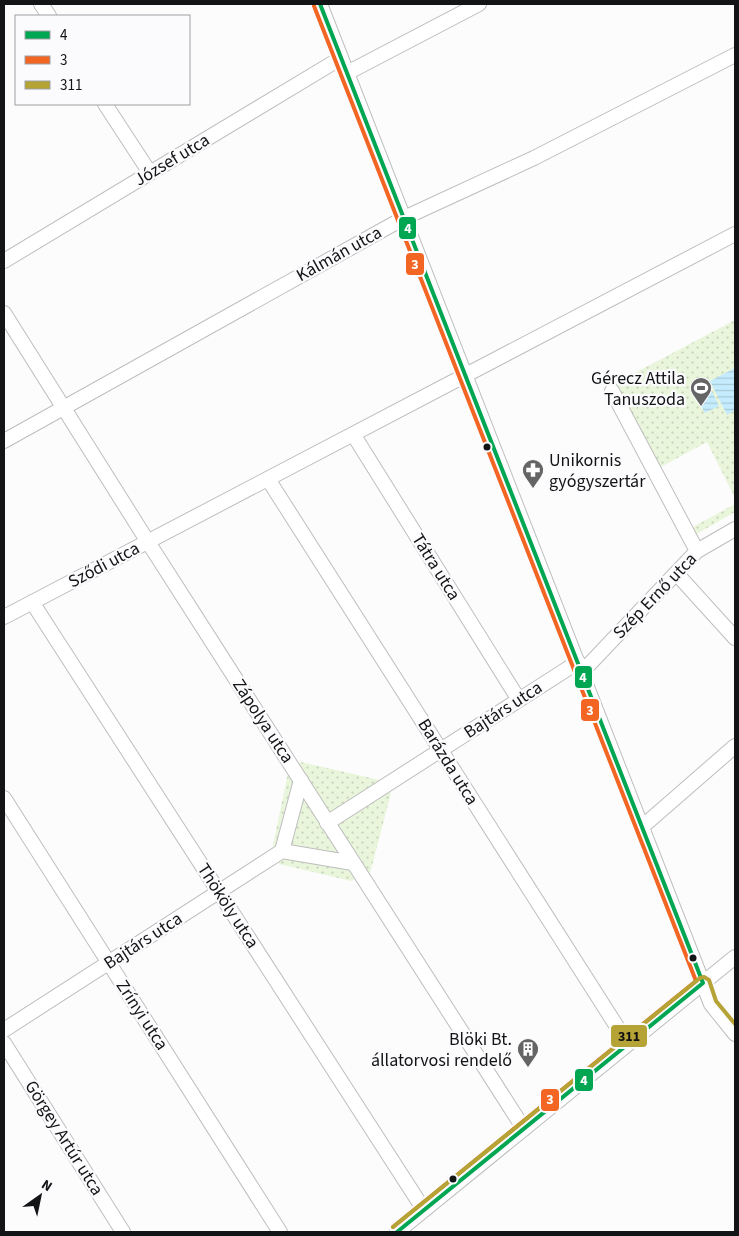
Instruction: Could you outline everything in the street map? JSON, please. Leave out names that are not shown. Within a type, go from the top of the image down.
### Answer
[{"type":"street","points":[[41,4],[48,15]]},
{"type":"street","points":[[320,4],[711,1004],[735,1034]]},
{"type":"street","points":[[347,73],[479,4]]},
{"type":"street","name":"Kálmán utca","points":[[4,441],[404,218],[534,158],[735,56]]},
{"type":"street","name":"József utca","points":[[4,261],[341,58]]},
{"type":"street","points":[[106,105],[150,173]]},
{"type":"street","name":"Sződi utca","points":[[4,617],[735,234]]},
{"type":"street","name":"Zápolya utca","points":[[4,312],[148,542],[524,1129]]},
{"type":"street","points":[[612,391],[697,551]]},
{"type":"street","name":"Tátra utca","points":[[353,434],[519,700]]},
{"type":"street","name":"Barázda utca","points":[[268,479],[628,1044]]},
{"type":"street","name":"Szép Ernő utca","points":[[580,667],[697,551],[734,530]]},
{"type":"street","points":[[676,572],[735,638]]},
{"type":"street","name":"Thököly utca","points":[[32,602],[424,1210]]},
{"type":"street","name":"Bajtárs utca","points":[[327,823],[519,700],[580,667]]},
{"type":"street","points":[[642,826],[735,746]]},
{"type":"street","points":[[301,780],[282,851],[353,864]]},
{"type":"street","name":"Zrínyi utca","points":[[4,798],[280,1232]]},
{"type":"street","name":"Bajtárs utca","points":[[4,1030],[282,851]]},
{"type":"street","points":[[397,1232],[735,957]]},
{"type":"street","name":"Görgey Artúr utca","points":[[4,1043],[123,1232]]},
{"type":"green space","points":[[735,320],[735,498],[707,442],[659,468],[614,384]]},
{"type":"green space","points":[[735,504],[735,512],[695,535],[691,528]]},
{"type":"green space","points":[[301,762],[380,780],[391,793],[369,874],[351,881],[279,864],[273,845],[288,773],[293,766]]},
{"type":"water","points":[[735,368],[735,410],[727,415],[710,381]]},
{"type":"water","points":[[708,383],[719,406],[705,413],[693,391]]},
{"type":"transit line","name":"4","points":[[320,4],[703,983],[397,1232]]},
{"type":"transit line","name":"3","points":[[314,6],[696,981],[393,1227]]},
{"type":"transit line","name":"311","points":[[393,1227],[700,978],[704,977],[709,980],[716,1001],[735,1024]]},
{"type":"place","name":"Gérecz Attila Tanuszoda","points":[[701,407]]},
{"type":"place","name":"Unikornis gyógyszertár","points":[[533,489]]},
{"type":"place","name":"Blöki Bt. állatorvosi rendelő","points":[[528,1068]]}]
